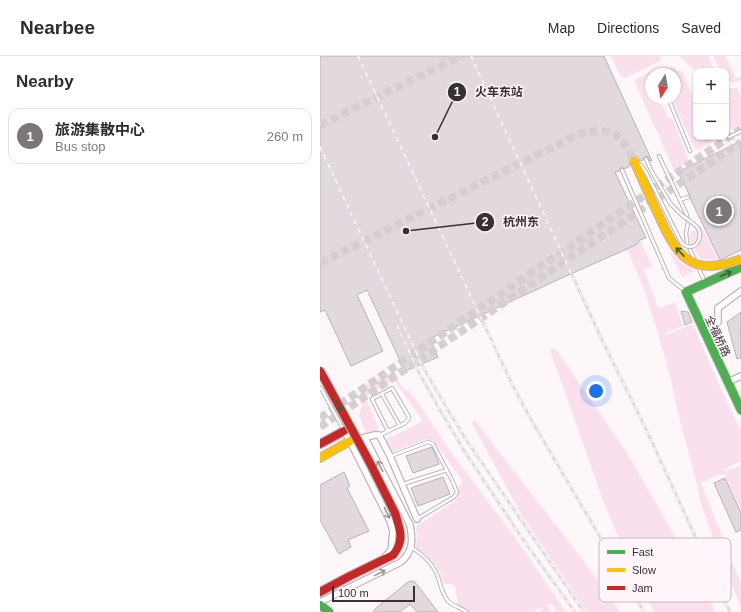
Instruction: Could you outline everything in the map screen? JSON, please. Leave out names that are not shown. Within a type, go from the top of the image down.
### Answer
[{"type":"main road","points":[[634,161],[667,236],[677,251],[685,258],[696,264],[710,266],[719,266],[741,259]]},
{"type":"main road","points":[[686,292],[741,267]]},
{"type":"main road","name":"全福桥路","points":[[686,292],[741,410]]},
{"type":"main road","points":[[320,371],[369,461],[395,513],[401,540],[398,549],[393,555],[320,592]]},
{"type":"main road","points":[[320,444],[344,431]]},
{"type":"main road","points":[[320,458],[350,441]]},
{"type":"main road","points":[[320,604],[329,612]]},
{"type":"street","points":[[705,333],[718,322],[718,308],[741,290]]},
{"type":"street","points":[[728,382],[741,376]]},
{"type":"street","points":[[344,431],[390,521],[393,532],[391,550],[382,561]]},
{"type":"street","points":[[350,441],[380,435],[417,519]]},
{"type":"street","points":[[320,604],[401,562],[408,556],[411,547],[412,536],[410,525],[365,438]]},
{"type":"lane","points":[[671,104],[690,151]]},
{"type":"lane","points":[[729,137],[741,131]]},
{"type":"lane","points":[[659,156],[687,215],[687,243],[705,283]]},
{"type":"lane","points":[[634,161],[642,166],[647,174],[681,242],[686,246],[694,246],[700,238],[700,231],[697,226],[684,217],[670,203],[646,159]]},
{"type":"lane","points":[[622,170],[669,278],[686,292]]},
{"type":"lane","points":[[680,200],[688,197]]},
{"type":"lane","points":[[320,388],[344,431]]},
{"type":"lane","points":[[380,435],[400,426],[408,420],[409,417],[392,388],[372,400],[388,431]]},
{"type":"lane","points":[[382,394],[400,426]]},
{"type":"lane","points":[[390,456],[428,442],[433,444],[452,480],[456,492],[454,497],[417,519]]},
{"type":"lane","points":[[402,484],[447,470]]},
{"type":"lane","points":[[411,547],[423,555],[431,563],[436,571],[444,595],[449,602],[467,612]]},
{"type":"shaded area","points":[[611,56],[660,56],[660,61],[625,78],[621,77]]},
{"type":"shaded area","points":[[679,56],[708,56],[714,68],[693,68]]},
{"type":"shaded area","points":[[713,56],[725,56],[736,78],[741,76],[741,80],[729,81],[729,68],[719,68]]},
{"type":"shaded area","points":[[681,72],[693,96],[693,140],[713,140],[713,142],[698,149],[693,145],[674,104],[681,104]]},
{"type":"shaded area","points":[[645,74],[645,104],[661,104],[668,117],[672,118],[689,161],[674,170],[634,80]]},
{"type":"shaded area","points":[[729,88],[737,88],[741,97],[741,125],[729,131]]},
{"type":"shaded area","points":[[701,226],[718,260],[700,259],[690,241],[690,233]]},
{"type":"shaded area","points":[[640,240],[652,266],[644,270],[658,308],[675,303],[683,326],[666,333],[666,335],[693,324],[741,431],[741,461],[725,469],[724,472],[741,465],[741,510],[724,473],[701,483],[723,538],[713,538],[700,501],[670,376],[659,337],[644,289],[627,249],[637,244]]},
{"type":"shaded area","points":[[668,249],[680,262],[696,270],[682,277]]},
{"type":"shaded area","points":[[555,348],[625,450],[676,538],[619,538],[604,503],[550,350]]},
{"type":"shaded area","points":[[392,372],[405,391],[408,390],[417,401],[450,451],[516,539],[566,612],[557,612],[552,604],[547,606],[551,612],[539,612],[544,608],[537,609],[534,612],[471,612],[456,603],[458,601],[456,588],[452,584],[442,582],[440,572],[434,562],[416,548],[417,533],[415,527],[455,501],[459,494],[459,486],[463,482],[434,441],[427,439],[392,452],[385,440],[421,422],[422,420],[394,380],[365,397],[379,430],[367,435],[359,416],[363,400],[358,389]]},
{"type":"shaded area","points":[[475,420],[599,582],[599,602],[613,602],[620,612],[587,612],[522,516],[472,423]]},
{"type":"shaded area","points":[[731,559],[741,584],[741,607],[731,583]]},
{"type":"shaded area","points":[[649,602],[710,602],[715,612],[654,612]]},
{"type":"building","points":[[320,56],[604,56],[652,161],[646,156],[640,161],[637,156],[632,156],[629,160],[630,166],[624,169],[621,167],[619,171],[615,172],[646,238],[640,240],[637,244],[627,249],[429,339],[438,357],[405,371],[367,290],[357,295],[383,351],[351,366],[325,310],[320,312]]},
{"type":"building","points":[[741,141],[741,250],[720,260],[678,172]]},
{"type":"building","points":[[681,311],[688,312],[692,322],[685,325]]},
{"type":"building","points":[[741,312],[741,358],[737,359],[727,322]]},
{"type":"building","points":[[432,447],[439,464],[413,473],[406,456]]},
{"type":"building","points":[[344,472],[350,486],[347,488],[369,531],[348,540],[351,547],[339,554],[320,520],[320,485]]},
{"type":"building","points":[[443,477],[450,494],[418,506],[411,488]]},
{"type":"building","points":[[725,478],[741,513],[741,530],[736,532],[714,483]]},
{"type":"building","points":[[408,582],[415,582],[438,612],[417,612],[410,604],[400,612],[373,612]]},
{"type":"tunnel","points":[[320,125],[461,56]]},
{"type":"tunnel","points":[[320,418],[741,129]]},
{"type":"tunnel","points":[[320,263],[579,134],[600,131],[614,134],[624,143],[634,161]]},
{"type":"tunnel","points":[[320,427],[741,142]]},
{"type":"railway","points":[[358,56],[512,384],[529,416],[601,538]]},
{"type":"railway","points":[[471,56],[602,340],[645,427],[696,538]]},
{"type":"railway","points":[[320,147],[423,367],[465,438],[584,612]]},
{"type":"railway","points":[[397,325],[417,369],[463,449],[522,538],[575,612]]},
{"type":"railway","points":[[638,602],[644,612]]},
{"type":"railway","points":[[725,602],[730,612]]},
{"type":"traffic: fast","points":[[741,267],[686,292],[741,410]]},
{"type":"traffic: fast","points":[[320,605],[329,612]]},
{"type":"traffic: slow","points":[[634,161],[665,229],[679,252],[688,260],[698,265],[724,265],[741,259]]},
{"type":"traffic: slow","points":[[320,458],[350,441]]},
{"type":"traffic: jam","points":[[320,371],[369,461],[395,513]]},
{"type":"traffic: jam","points":[[320,444],[344,431]]},
{"type":"traffic: jam","points":[[320,592],[393,555],[397,550],[400,540],[400,530],[395,513]]},
{"type":"place","name":"火车东站","points":[[435,137]]},
{"type":"place","name":"旅游集散中心","points":[[719,211]]},
{"type":"place","name":"杭州东","points":[[406,231]]}]
